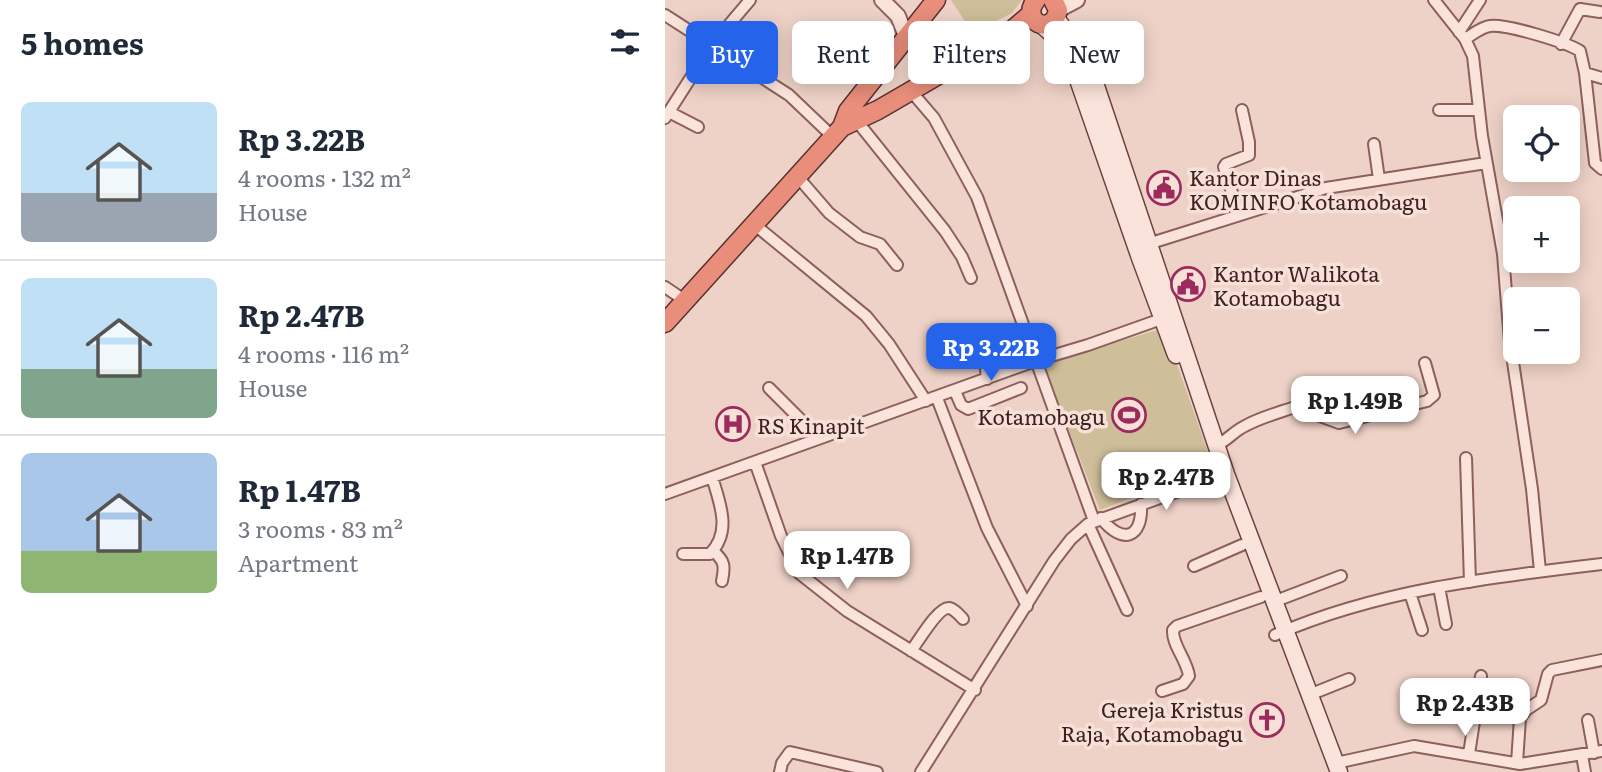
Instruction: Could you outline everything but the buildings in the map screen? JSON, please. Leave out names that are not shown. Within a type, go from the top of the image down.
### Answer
[{"type":"highway","points":[[843,128],[848,111],[936,0]]},
{"type":"highway","points":[[665,323],[843,128],[1004,37],[1043,9]]},
{"type":"highway","points":[[865,90],[878,110]]},
{"type":"main road","points":[[1043,9],[1087,62],[1148,244],[1168,316],[1242,545],[1267,599]]},
{"type":"main road","points":[[1043,9],[1067,48],[1217,445],[1221,475],[1279,633],[1334,769]]},
{"type":"main road","points":[[1279,633],[1309,695],[1334,769]]},
{"type":"street","points":[[732,21],[750,0]]},
{"type":"street","points":[[882,0],[898,16],[906,37]]},
{"type":"street","points":[[1043,9],[1077,0]]},
{"type":"street","points":[[1434,0],[1462,36],[1472,56],[1486,163],[1502,243],[1510,342],[1532,489],[1540,571]]},
{"type":"street","points":[[1462,36],[1480,0]]},
{"type":"street","points":[[1561,44],[1580,9],[1600,12]]},
{"type":"street","points":[[665,15],[686,29]]},
{"type":"street","points":[[898,16],[920,20]]},
{"type":"street","points":[[1462,36],[1490,26],[1520,30],[1580,51],[1595,163],[1602,169]]},
{"type":"street","points":[[1585,73],[1602,78]]},
{"type":"street","points":[[687,84],[667,115],[698,127]]},
{"type":"street","points":[[771,84],[843,128],[945,231],[962,257],[971,278]]},
{"type":"street","points":[[910,90],[934,118],[977,197],[1127,610]]},
{"type":"street","points":[[1239,215],[1224,167],[1248,155],[1249,142],[1242,110]]},
{"type":"street","points":[[1439,110],[1479,110]]},
{"type":"street","points":[[1590,117],[1602,121]]},
{"type":"street","points":[[1374,144],[1379,179]]},
{"type":"street","points":[[1148,244],[1313,191],[1486,163]]},
{"type":"street","points":[[797,176],[829,213],[860,237],[880,244],[897,265]]},
{"type":"street","points":[[755,225],[866,316],[931,400],[987,528],[1027,606]]},
{"type":"street","points":[[665,287],[684,300]]},
{"type":"street","points":[[665,494],[1168,316]]},
{"type":"street","points":[[987,379],[985,359],[989,354],[1001,349],[1014,349],[1024,365]]},
{"type":"street","points":[[1217,445],[1250,423],[1307,404],[1317,415],[1339,423],[1427,401],[1434,395],[1425,363]]},
{"type":"street","points":[[769,388],[819,438]]},
{"type":"street","points":[[955,391],[961,405],[968,409],[1021,388]]},
{"type":"street","points":[[1466,458],[1470,582]]},
{"type":"street","points":[[755,461],[781,536],[799,573],[847,611],[975,690]]},
{"type":"street","points":[[921,772],[1054,561],[1071,539],[1095,521],[1221,475]]},
{"type":"street","points":[[683,554],[710,554],[724,526],[712,477]]},
{"type":"street","points":[[1095,521],[1116,534],[1127,535],[1136,530],[1139,524],[1142,517],[1141,504]]},
{"type":"street","points":[[1194,566],[1242,545]]},
{"type":"street","points":[[713,551],[725,567],[722,581]]},
{"type":"street","points":[[1279,633],[1335,611],[1410,593],[1540,571],[1602,564]]},
{"type":"street","points":[[1162,691],[1184,684],[1189,676],[1188,667],[1173,636],[1173,630],[1177,626],[1341,576]]},
{"type":"street","points":[[1439,587],[1447,624]]},
{"type":"street","points":[[1410,593],[1422,630]]},
{"type":"street","points":[[911,651],[935,617],[944,609],[955,611],[963,619]]},
{"type":"street","points":[[1517,763],[1520,718],[1526,710],[1541,700],[1548,674],[1552,670],[1602,660]]},
{"type":"street","points":[[1469,754],[1481,676]]},
{"type":"street","points":[[1309,695],[1349,679]]},
{"type":"street","points":[[1334,769],[1414,746],[1517,763],[1598,752],[1588,720]]},
{"type":"street","points":[[780,772],[782,763],[790,752],[877,772]]},
{"type":"street","points":[[1582,755],[1585,772]]},
{"type":"shaded area","points":[[951,0],[1022,0],[1012,13],[996,21],[965,21]]},
{"type":"shaded area","name":"Kotamobagu","points":[[1164,328],[1213,466],[1100,510],[1043,364]]},
{"type":"place","name":"Kantor Dinas KOMINFO Kotamobagu","points":[[1164,188]]},
{"type":"place","name":"Kantor Walikota Kotamobagu","points":[[1188,284]]},
{"type":"place","name":"Kotamobagu","points":[[1129,415]]},
{"type":"place","name":"RS Kinapit","points":[[733,424]]},
{"type":"place","name":"Gereja Kristus Raja, Kotamobagu","points":[[1267,720]]}]
